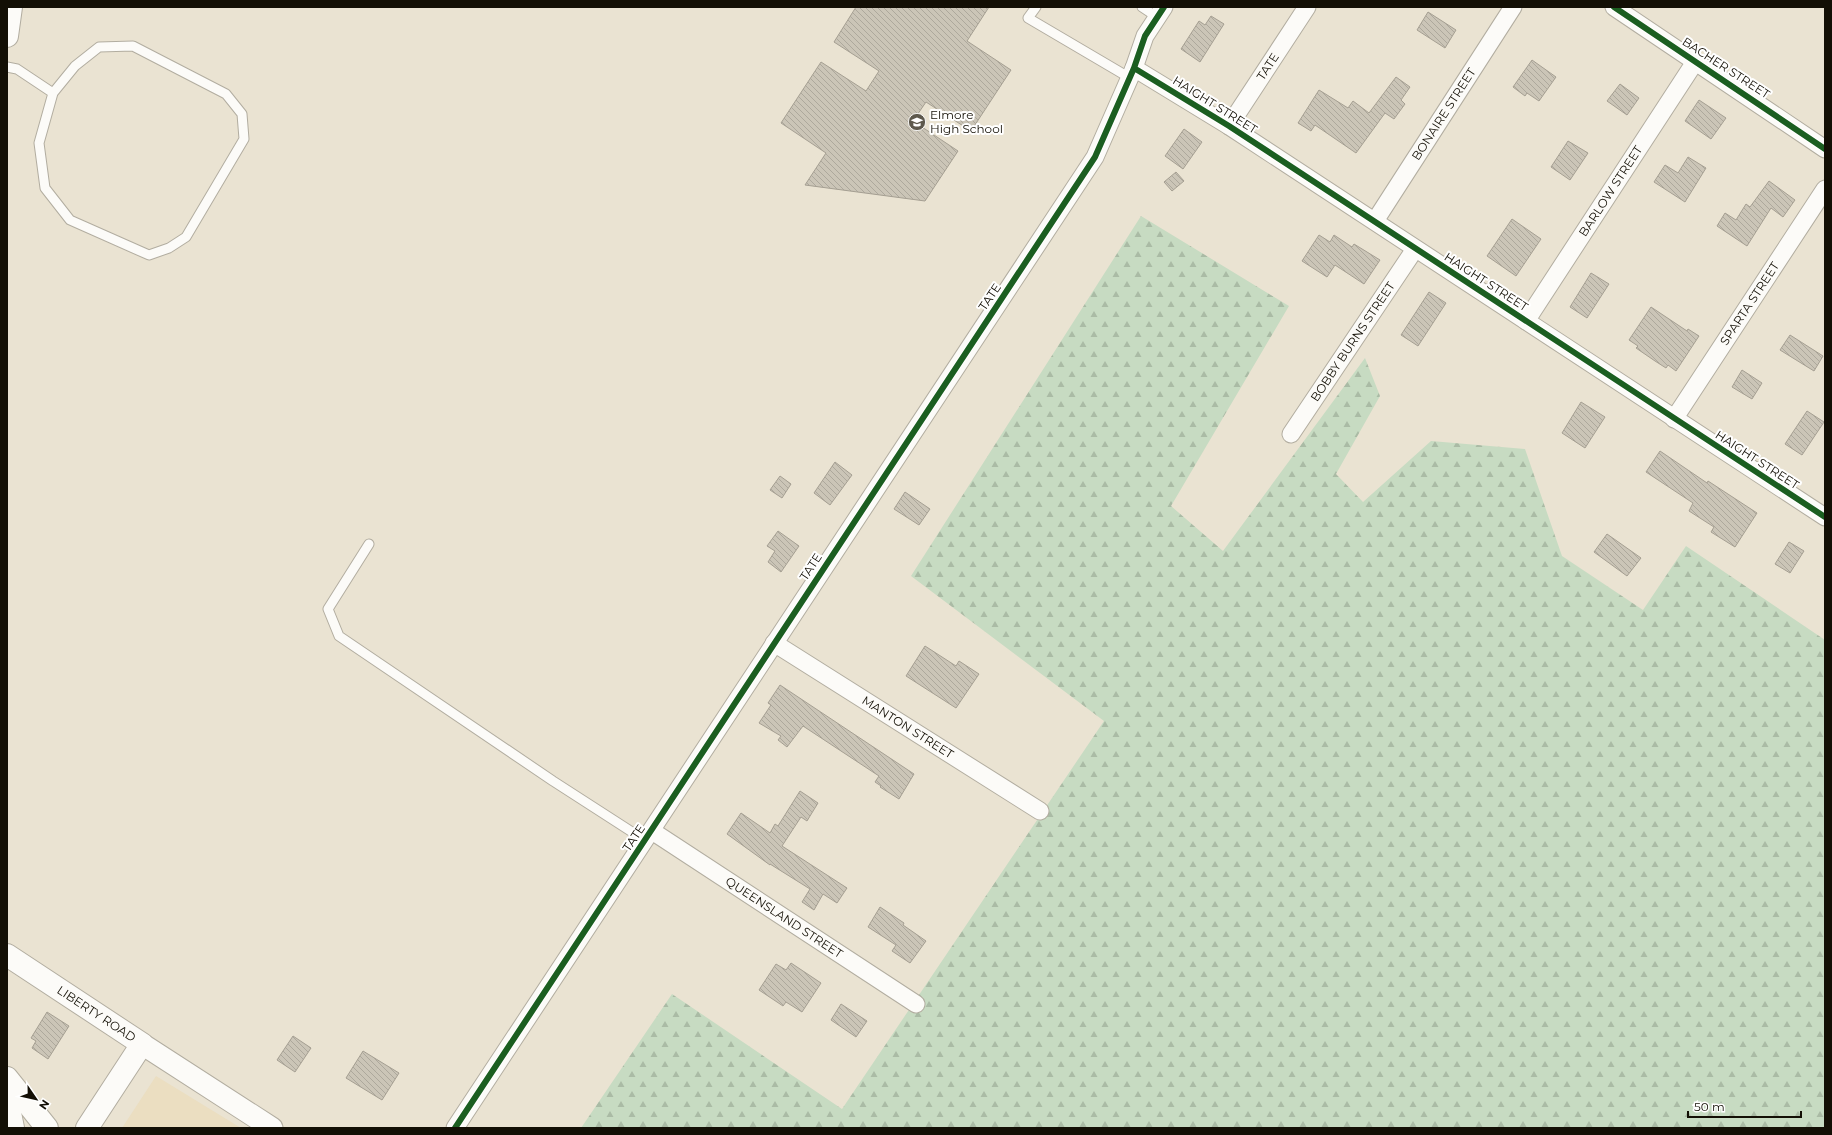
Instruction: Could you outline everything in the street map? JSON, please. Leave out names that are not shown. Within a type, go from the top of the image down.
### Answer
[{"type":"main road","points":[[7,36],[11,7]]},
{"type":"main road","name":"LIBERTY ROAD","points":[[13,964],[142,1044],[87,1128]]},
{"type":"main road","points":[[7,1078],[47,1128]]},
{"type":"main road","points":[[7,1098],[14,1128]]},
{"type":"street","name":"TATE","points":[[1229,126],[1307,7]]},
{"type":"street","name":"BONAIRE STREET","points":[[1375,221],[1513,7]]},
{"type":"street","name":"BACHER STREET","points":[[1614,7],[1825,149]]},
{"type":"street","name":"TATE","points":[[455,1128],[649,836],[1095,157],[1132,73],[1145,36],[1160,12]]},
{"type":"street","name":"BARLOW STREET","points":[[1526,322],[1695,62]]},
{"type":"street","name":"HAIGHT STREET","points":[[1132,73],[1229,126],[1674,419],[1823,512]]},
{"type":"street","name":"SPARTA STREET","points":[[1674,419],[1825,189]]},
{"type":"street","name":"BOBBY BURNS STREET","points":[[1291,434],[1415,249]]},
{"type":"street","name":"MANTON STREET","points":[[774,644],[1040,812]]},
{"type":"street","name":"QUEENSLAND STREET","points":[[649,836],[916,1004]]},
{"type":"street","points":[[142,1044],[272,1128]]},
{"type":"lane","points":[[1036,7],[1028,18],[1132,73]]},
{"type":"lane","points":[[1142,7],[1160,12]]},
{"type":"lane","points":[[133,46],[226,94],[242,114],[244,139],[186,237],[169,248],[150,255],[70,220],[45,188],[39,143],[53,93],[75,66],[99,47],[133,46]]},
{"type":"lane","points":[[7,67],[17,69],[53,93]]},
{"type":"lane","points":[[369,544],[328,609],[339,636],[553,781],[649,836]]},
{"type":"shaded area","points":[[156,1076],[241,1128],[122,1128]]},
{"type":"green space","points":[[1141,216],[1289,306],[1171,506],[1223,551],[1365,358],[1380,396],[1336,474],[1363,502],[1431,441],[1525,449],[1562,556],[1643,610],[1686,546],[1825,640],[1825,1128],[581,1128],[672,994],[842,1109],[1104,721],[911,576]]},
{"type":"building","points":[[856,7],[989,7],[967,41],[1011,70],[971,131],[926,102],[913,121],[958,151],[925,201],[805,185],[826,153],[781,123],[821,62],[866,91],[879,71],[834,42]]},
{"type":"building","points":[[1428,12],[1456,30],[1445,48],[1417,30]]},
{"type":"building","points":[[1211,16],[1224,24],[1200,62],[1181,49],[1199,21],[1205,25]]},
{"type":"building","points":[[1532,60],[1556,77],[1539,101],[1527,93],[1525,96],[1513,87]]},
{"type":"building","points":[[1396,77],[1410,87],[1401,100],[1405,104],[1394,119],[1385,113],[1356,153],[1315,125],[1311,131],[1298,123],[1319,90],[1348,108],[1353,101],[1369,113]]},
{"type":"building","points":[[1620,84],[1639,98],[1627,115],[1607,101]]},
{"type":"building","points":[[1699,100],[1726,118],[1711,139],[1685,121]]},
{"type":"building","points":[[1184,129],[1202,142],[1183,169],[1165,156]]},
{"type":"building","points":[[1568,141],[1588,153],[1570,180],[1551,167]]},
{"type":"building","points":[[1688,157],[1706,168],[1685,202],[1654,182],[1665,165],[1678,173]]},
{"type":"building","points":[[1176,172],[1184,181],[1172,191],[1164,182]]},
{"type":"building","points":[[1769,181],[1795,200],[1783,217],[1771,208],[1747,246],[1717,226],[1725,213],[1736,220],[1746,204],[1750,207]]},
{"type":"building","points":[[1512,219],[1541,239],[1516,276],[1487,256]]},
{"type":"building","points":[[1319,235],[1330,242],[1334,235],[1352,247],[1354,244],[1380,260],[1364,284],[1335,265],[1327,277],[1302,261]]},
{"type":"building","points":[[1591,273],[1609,284],[1587,318],[1570,307]]},
{"type":"building","points":[[1429,292],[1446,303],[1418,346],[1401,335]]},
{"type":"building","points":[[1651,307],[1687,331],[1688,329],[1699,336],[1676,371],[1668,365],[1666,368],[1655,361],[1636,348],[1638,346],[1629,340]]},
{"type":"building","points":[[1790,335],[1823,356],[1814,371],[1780,350]]},
{"type":"building","points":[[1742,370],[1762,383],[1752,399],[1732,387]]},
{"type":"building","points":[[1581,402],[1605,417],[1585,448],[1562,433]]},
{"type":"building","points":[[1807,411],[1824,422],[1802,455],[1785,444]]},
{"type":"building","points":[[1660,451],[1707,483],[1708,481],[1757,513],[1735,547],[1711,532],[1714,527],[1689,511],[1693,503],[1646,472]]},
{"type":"building","points":[[835,462],[852,475],[830,505],[814,493]]},
{"type":"building","points":[[780,476],[791,484],[782,498],[770,490]]},
{"type":"building","points":[[905,492],[930,509],[919,525],[894,509]]},
{"type":"building","points":[[778,531],[799,546],[781,572],[768,562],[775,551],[767,546]]},
{"type":"building","points":[[1607,534],[1641,558],[1627,576],[1594,552]]},
{"type":"building","points":[[1789,542],[1804,551],[1790,573],[1775,564]]},
{"type":"building","points":[[925,646],[956,666],[959,661],[979,674],[956,708],[906,676]]},
{"type":"building","points":[[780,685],[914,774],[899,799],[875,782],[879,776],[803,726],[787,747],[778,740],[781,736],[759,723],[771,705],[768,703]]},
{"type":"building","points":[[800,791],[818,803],[807,821],[801,817],[782,846],[847,888],[837,903],[823,894],[814,910],[802,902],[810,889],[770,865],[727,834],[741,813],[770,833],[775,824],[778,826]]},
{"type":"building","points":[[880,907],[904,923],[903,925],[926,941],[910,963],[892,951],[896,945],[868,927]]},
{"type":"building","points":[[791,963],[821,983],[802,1012],[786,1002],[783,1006],[759,990],[776,964],[786,970]]},
{"type":"building","points":[[841,1004],[867,1021],[856,1037],[831,1020]]},
{"type":"building","points":[[47,1012],[69,1026],[48,1059],[32,1048],[36,1041],[31,1038]]},
{"type":"building","points":[[293,1036],[311,1048],[295,1072],[277,1060]]},
{"type":"building","points":[[363,1051],[399,1073],[382,1100],[346,1078]]},
{"type":"cycle path","points":[[455,1128],[1095,157],[1134,68],[1145,36],[1164,7]]},
{"type":"cycle path","points":[[1614,7],[1825,149]]},
{"type":"cycle path","points":[[1134,68],[1229,126],[1825,517]]},
{"type":"place","name":"Elmore High School","points":[[917,122]]}]
